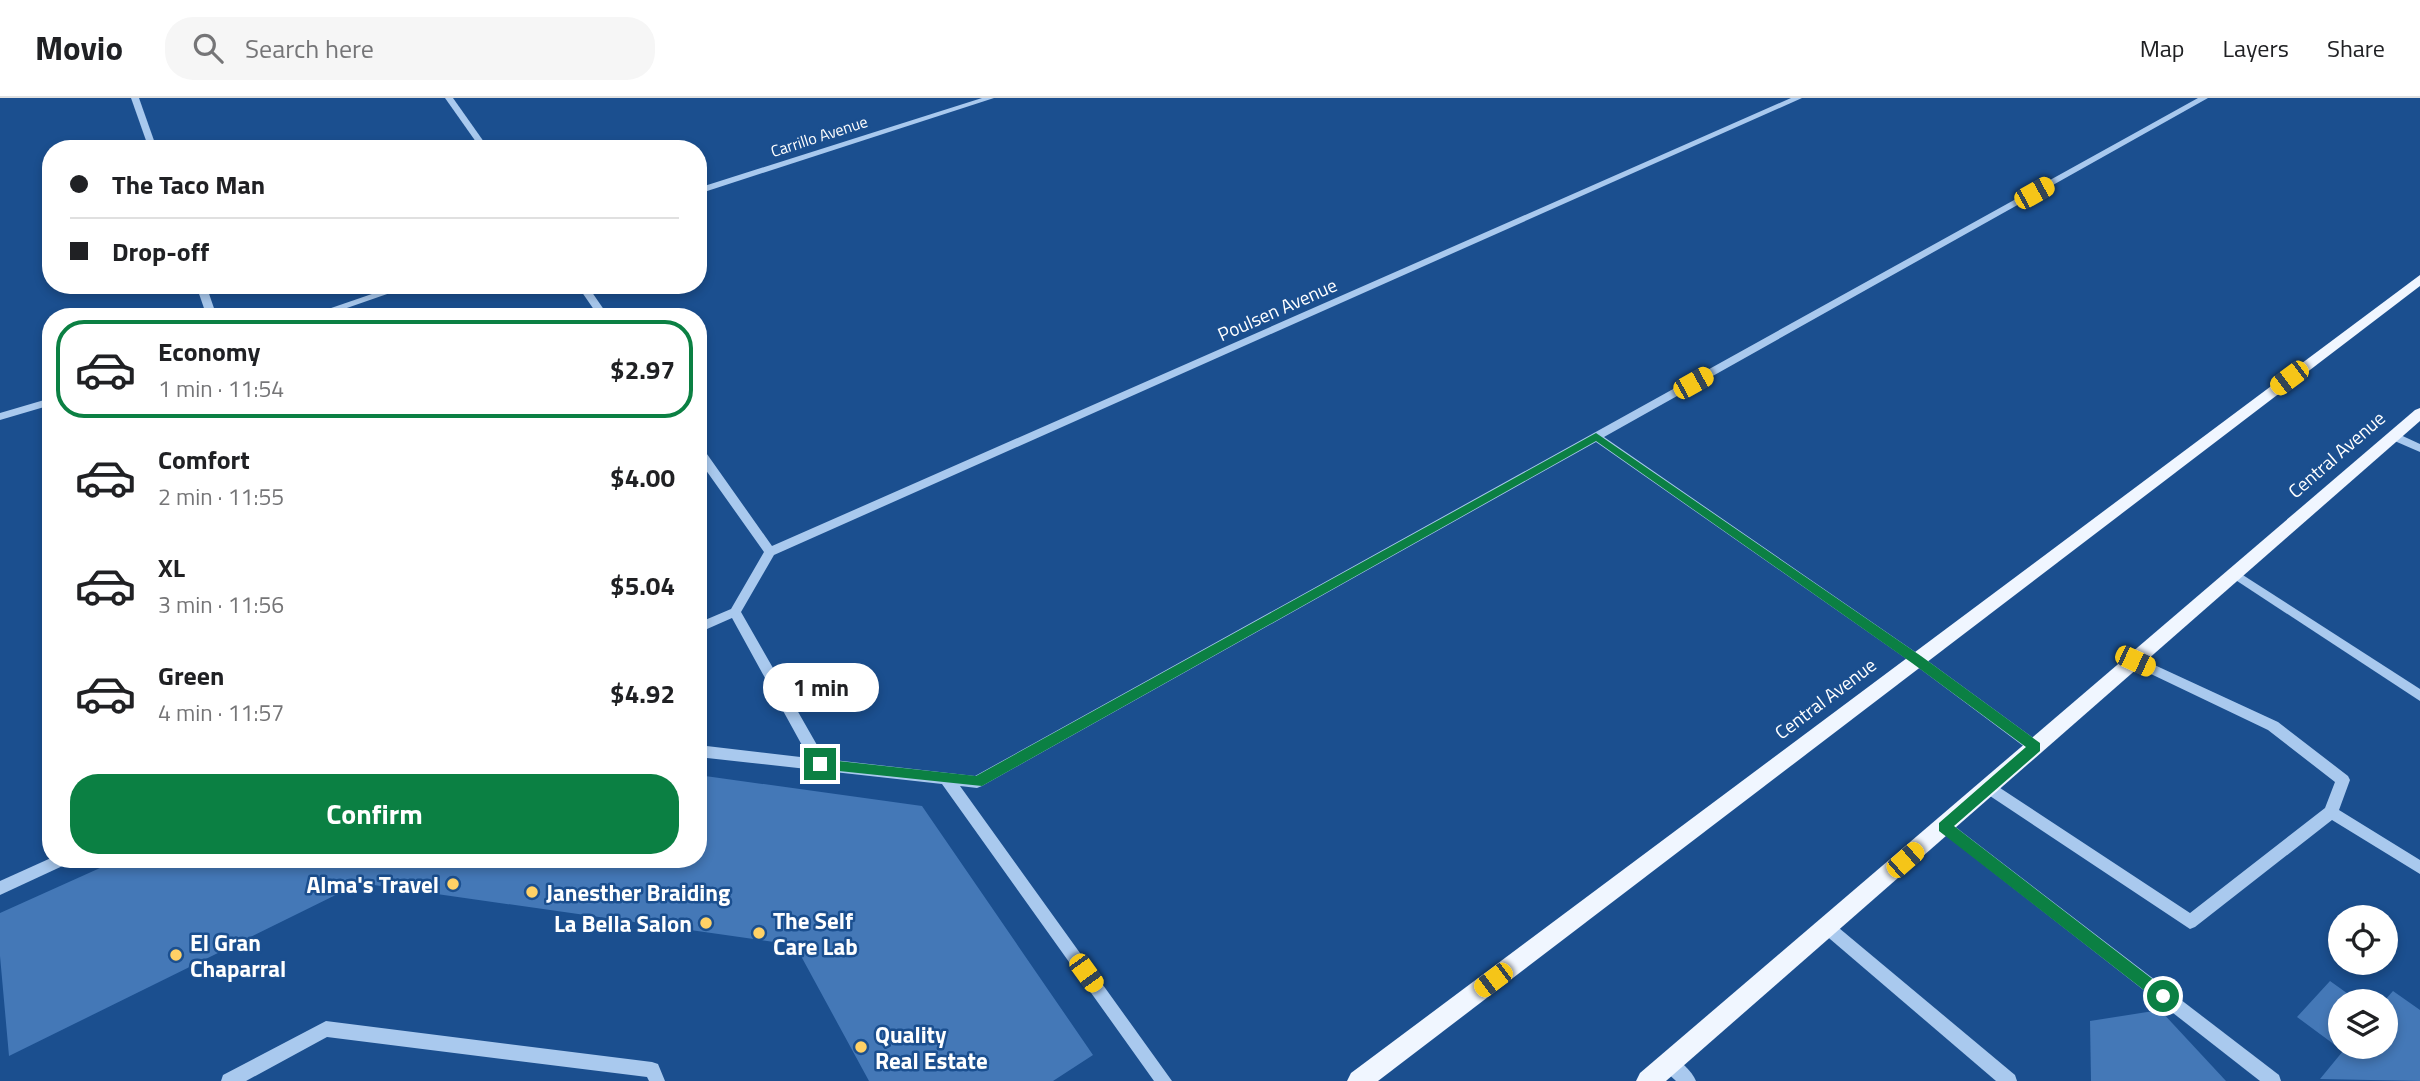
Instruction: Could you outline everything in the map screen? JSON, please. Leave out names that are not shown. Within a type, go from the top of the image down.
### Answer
[{"type":"main road","name":"Central Avenue","points":[[1359,1081],[2420,279]]},
{"type":"main road","name":"Central Avenue","points":[[1648,1081],[2420,413]]},
{"type":"street","points":[[135,98],[150,140]]},
{"type":"street","points":[[449,98],[479,140]]},
{"type":"street","name":"Carrillo Avenue","points":[[707,188],[990,98]]},
{"type":"street","name":"Poulsen Avenue","points":[[770,552],[1798,98]]},
{"type":"street","points":[[707,752],[977,782],[2204,98]]},
{"type":"street","points":[[338,308],[380,294]]},
{"type":"street","points":[[0,417],[42,404]]},
{"type":"street","points":[[1596,437],[1916,659],[2035,747]]},
{"type":"street","points":[[707,463],[770,552],[735,612],[707,624]]},
{"type":"street","points":[[2235,574],[2420,696]]},
{"type":"street","points":[[735,612],[820,764]]},
{"type":"street","points":[[1989,788],[2190,922],[2331,812],[2343,780],[2273,726],[2135,661]]},
{"type":"street","points":[[946,778],[1164,1081]]},
{"type":"street","points":[[2331,812],[2420,868]]},
{"type":"street","points":[[1944,827],[2273,1081]]},
{"type":"street","points":[[0,888],[44,868]]},
{"type":"street","points":[[1828,928],[2009,1081]]},
{"type":"street","points":[[229,1081],[326,1028],[652,1070],[657,1081]]},
{"type":"street","points":[[1669,1063],[1688,1081]]},
{"type":"lane","points":[[2394,436],[2420,448]]},
{"type":"building","points":[[707,776],[922,806],[1093,1055],[1053,1081],[869,1081],[795,945],[360,883],[9,1056],[0,956],[0,913],[100,868],[707,868]]},
{"type":"building","points":[[2330,981],[2341,989],[2328,989],[2328,1040],[2297,1017]]},
{"type":"building","points":[[2398,995],[2420,1010],[2420,1081],[2320,1079],[2336,1059],[2398,1059]]},
{"type":"building","points":[[2160,1010],[2226,1081],[2091,1081],[2090,1021]]},
{"type":"place","name":"Alma's Travel","points":[[453,884]]},
{"type":"place","name":"Janesther Braiding","points":[[532,892]]},
{"type":"place","name":"La Bella Salon","points":[[706,923]]},
{"type":"place","name":"The Self Care Lab","points":[[759,933]]},
{"type":"place","name":"El Gran Chaparral","points":[[176,955]]},
{"type":"place","name":"Quality Real Estate","points":[[861,1047]]},
{"type":"route","points":[[820,764],[977,782],[1596,437],[1916,659],[2035,747],[1944,827],[2163,996]]}]
